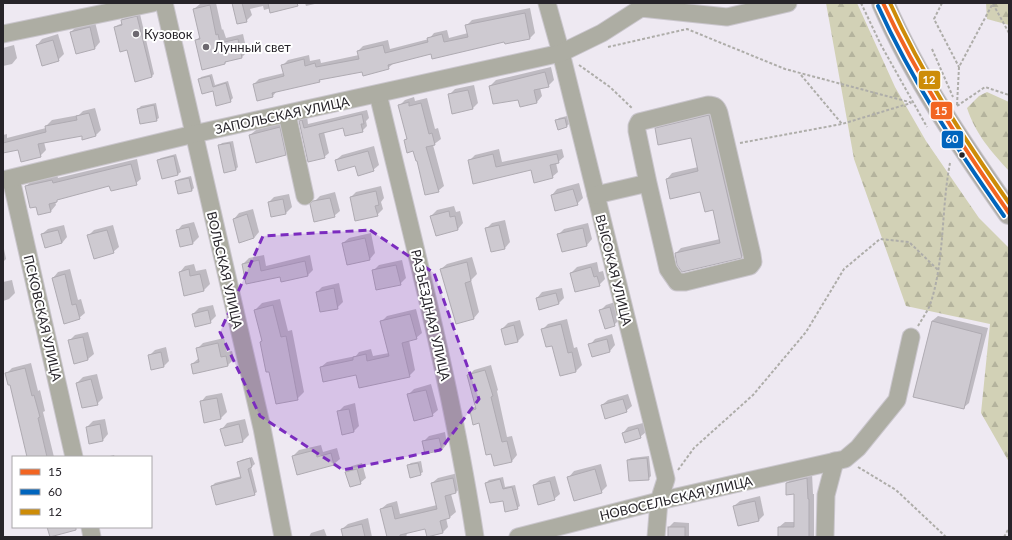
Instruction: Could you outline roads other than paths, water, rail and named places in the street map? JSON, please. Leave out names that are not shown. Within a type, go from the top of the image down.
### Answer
[{"type":"main road","points":[[883,3],[924,85],[943,116],[1009,213]]},
{"type":"main road","points":[[975,164],[1009,202]]},
{"type":"street","points":[[3,34],[154,3]]},
{"type":"street","name":"ВОЛЬСКАЯ УЛИЦА","points":[[164,3],[260,420],[283,537]]},
{"type":"street","name":"ВЫСОКАЯ УЛИЦА","points":[[547,3],[561,53],[666,480],[659,501]]},
{"type":"street","name":"ЗАПОЛЬСКАЯ УЛИЦА","points":[[7,179],[194,134],[561,53],[602,33],[641,8],[727,17],[788,3]]},
{"type":"street","name":"РАЗЪЕЗДНАЯ УЛИЦА","points":[[378,94],[445,371],[475,537]]},
{"type":"street","points":[[713,105],[716,107],[719,113],[727,145],[752,255],[753,262],[750,266],[685,282],[678,282],[668,269],[648,182],[636,126],[639,122],[713,105]]},
{"type":"street","points":[[286,114],[305,196]]},
{"type":"street","name":"ПСКОВСКАЯ УЛИЦА","points":[[7,179],[74,456]]},
{"type":"street","points":[[596,194],[648,182]]},
{"type":"street","points":[[825,537],[826,495],[840,460],[858,448],[897,400],[911,337]]},
{"type":"street","name":"НОВОСЕЛЬСКАЯ УЛИЦА","points":[[518,537],[659,501],[840,460]]},
{"type":"street","points":[[656,537],[659,501]]},
{"type":"place","name":"Кузовок","points":[[136,34]]},
{"type":"place","name":"Лунный свет","points":[[206,47]]}]
